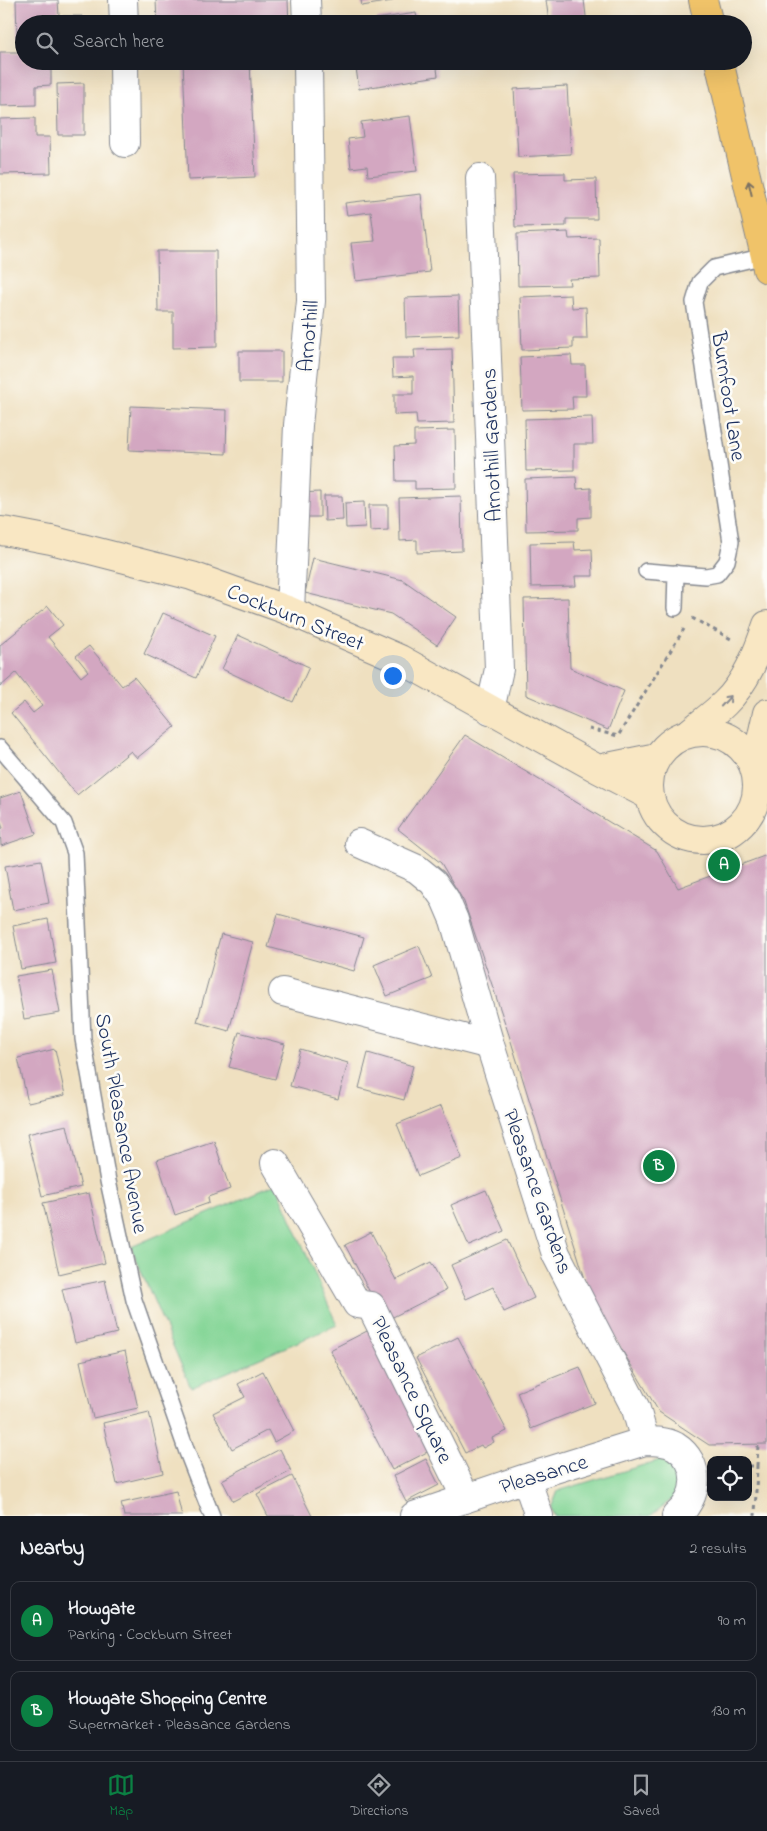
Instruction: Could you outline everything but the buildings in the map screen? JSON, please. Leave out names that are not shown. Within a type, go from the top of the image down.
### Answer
[{"type":"main road","points":[[703,0],[707,15]]},
{"type":"main road","points":[[721,70],[766,263]]},
{"type":"main road","name":"Cockburn Street","points":[[0,532],[51,540],[192,576],[290,611],[400,659],[650,796]]},
{"type":"main road","points":[[767,625],[758,653],[742,681],[726,702],[690,733],[672,741],[657,757],[650,774],[650,796],[656,814],[668,828],[684,837],[709,840],[727,835],[757,814],[755,803],[758,787],[755,768],[767,713]]},
{"type":"main road","points":[[690,733],[709,732],[729,738],[744,750],[755,768]]},
{"type":"main road","points":[[598,769],[657,757]]},
{"type":"street","points":[[123,0],[124,15]]},
{"type":"street","points":[[306,0],[307,15]]},
{"type":"street","points":[[124,70],[125,143]]},
{"type":"street","name":"Arnothill","points":[[290,611],[298,425],[311,300],[308,70]]},
{"type":"street","name":"Arnothill Gardens","points":[[480,178],[499,669],[490,710]]},
{"type":"street","name":"Pleasance Gardens","points":[[359,843],[417,869],[433,882],[445,900],[454,920],[490,1045],[556,1254],[636,1409],[645,1441]]},
{"type":"street","points":[[283,992],[490,1045]]},
{"type":"street","name":"Pleasance Square","points":[[274,1163],[357,1304],[371,1306],[466,1498]]},
{"type":"street","points":[[645,1441],[659,1441],[674,1446],[685,1456],[692,1468],[695,1482],[691,1499],[676,1516]]},
{"type":"street","name":"Pleasance","points":[[414,1516],[526,1478],[645,1441]]},
{"type":"street","points":[[526,1478],[539,1516]]},
{"type":"lane","name":"Burnfoot Lane","points":[[646,571],[706,576],[717,574],[727,561],[731,542],[694,302],[700,282],[714,268],[766,263]]},
{"type":"lane","points":[[674,608],[676,573]]},
{"type":"lane","name":"South Pleasance Avenue","points":[[0,748],[64,823],[75,853],[83,1039],[108,1181],[134,1300],[186,1452],[212,1516]]},
{"type":"path","points":[[674,608],[734,640]]},
{"type":"path","points":[[584,728],[618,736],[691,618]]},
{"type":"path","points":[[755,1516],[758,1444]]},
{"type":"path","points":[[752,1466],[757,1466]]},
{"type":"green space","points":[[276,1184],[337,1325],[191,1388],[131,1247]]},
{"type":"green space","points":[[660,1460],[675,1469],[678,1475],[679,1487],[674,1498],[650,1516],[554,1516],[551,1508],[558,1491]]},
{"type":"place","name":"Howgate","points":[[724,865]]},
{"type":"place","name":"Howgate Shopping Centre","points":[[659,1166]]}]
